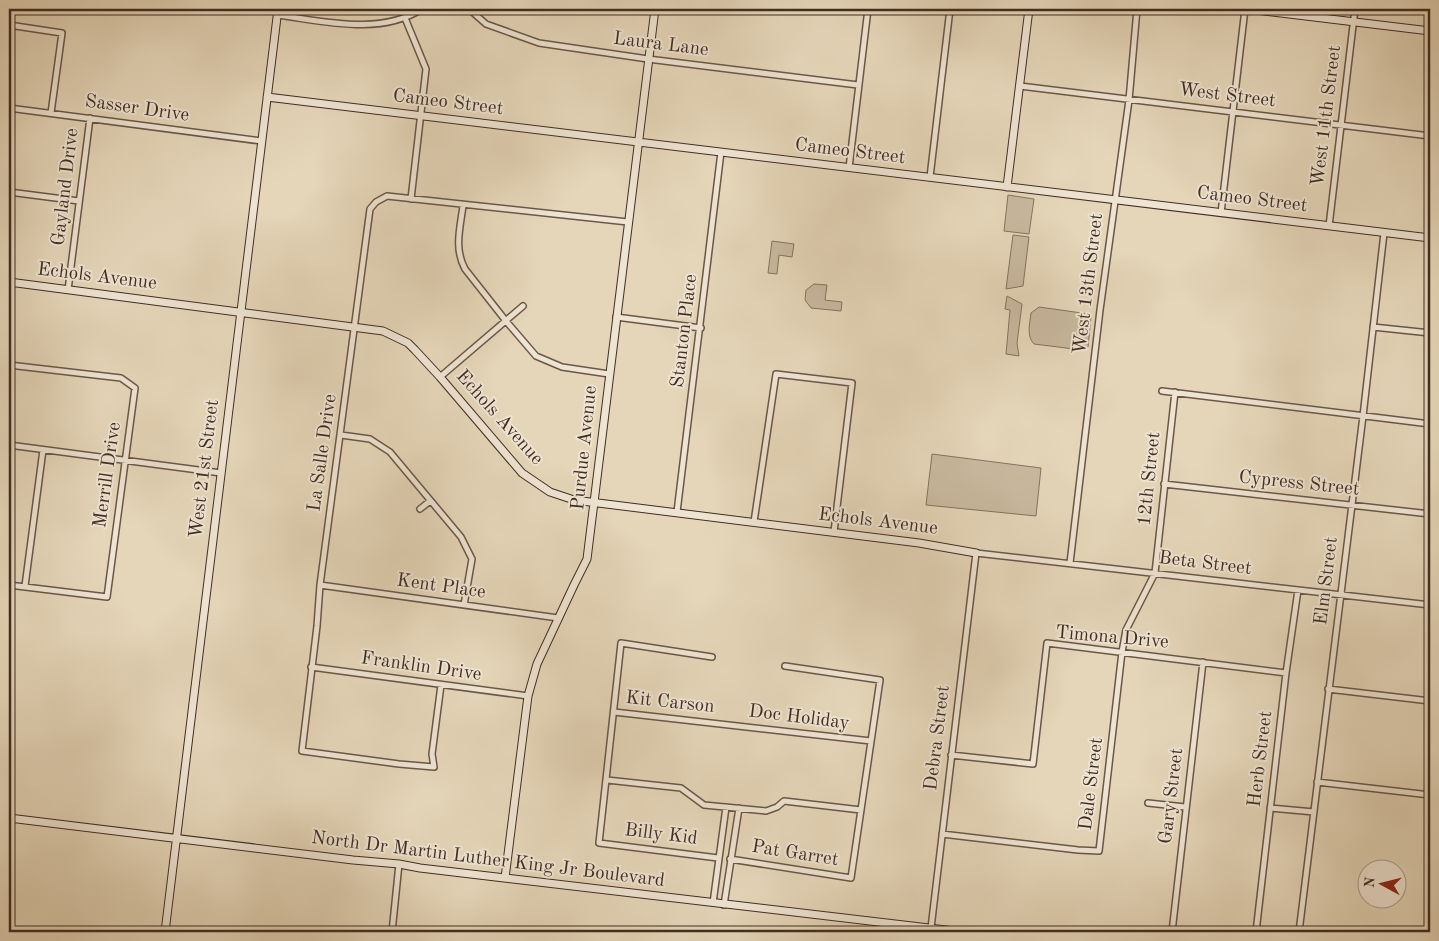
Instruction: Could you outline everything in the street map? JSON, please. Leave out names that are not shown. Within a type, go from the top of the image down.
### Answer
[{"type":"street","points":[[277,12],[363,25],[392,22],[422,9]]},
{"type":"street","name":"Laura Lane","points":[[469,9],[486,24],[539,43],[648,59],[858,85]]},
{"type":"street","name":"Purdue Avenue","points":[[505,878],[528,696],[537,664],[587,559],[655,9]]},
{"type":"street","points":[[849,168],[868,9]]},
{"type":"street","points":[[930,178],[950,9]]},
{"type":"street","points":[[1008,187],[1029,9]]},
{"type":"street","name":"West 13th Street","points":[[1070,562],[1114,200],[1118,189],[1129,100],[1138,9]]},
{"type":"street","points":[[1221,213],[1246,9],[1430,31]]},
{"type":"street","name":"West 11th Street","points":[[1329,226],[1356,9]]},
{"type":"street","name":"West 21st Street","points":[[165,932],[277,12]]},
{"type":"street","points":[[405,18],[426,69],[411,199]]},
{"type":"street","name":"Gayland Drive","points":[[9,25],[62,33],[52,113]]},
{"type":"street","name":"West Street","points":[[1020,86],[1430,136]]},
{"type":"street","name":"Cameo Street","points":[[266,97],[1430,238]]},
{"type":"street","name":"Sasser Drive","points":[[9,108],[261,141]]},
{"type":"street","name":"Gayland Drive","points":[[68,290],[90,118]]},
{"type":"street","name":"Stanton Place","points":[[676,512],[701,328],[721,152]]},
{"type":"street","points":[[9,192],[78,201]]},
{"type":"street","name":"La Salle Drive","points":[[441,685],[432,754],[434,766],[399,764],[302,751],[317,626],[320,584],[370,209],[376,202],[387,196],[463,206],[628,222]]},
{"type":"street","points":[[463,206],[458,245],[461,262],[506,321],[536,356],[562,367],[609,374]]},
{"type":"street","name":"Elm Street","points":[[1299,932],[1384,233]]},
{"type":"street","name":"Echols Avenue","points":[[9,282],[383,331],[408,343],[440,377],[522,473],[550,492],[574,500],[834,532],[976,552]]},
{"type":"street","points":[[440,377],[523,306]]},
{"type":"street","points":[[616,316],[701,328]]},
{"type":"street","points":[[1372,327],[1430,333]]},
{"type":"street","name":"Merrill Drive","points":[[9,365],[121,378],[135,388],[107,597],[9,585]]},
{"type":"street","points":[[754,522],[776,374],[852,383],[834,532]]},
{"type":"street","points":[[1162,391],[1430,424]]},
{"type":"street","name":"12th Street","points":[[1122,652],[1126,630],[1155,573],[1175,392]]},
{"type":"street","points":[[341,435],[370,439],[390,452],[461,537],[472,559],[464,605]]},
{"type":"street","points":[[9,445],[221,473]]},
{"type":"street","points":[[25,586],[43,450]]},
{"type":"street","name":"Cypress Street","points":[[1164,484],[1430,514]]},
{"type":"street","points":[[420,509],[430,500]]},
{"type":"street","name":"Beta Street","points":[[976,552],[1430,605]]},
{"type":"street","name":"Debra Street","points":[[931,928],[976,552]]},
{"type":"street","name":"Kent Place","points":[[320,584],[558,618]]},
{"type":"street","name":"Herb Street","points":[[1256,932],[1286,673],[1298,590]]},
{"type":"street","points":[[712,657],[621,643],[607,780],[681,788],[704,805],[766,811],[777,807],[784,801],[861,810],[880,680],[785,666]]},
{"type":"street","name":"Timona Drive","points":[[951,755],[1033,764],[1047,643],[1286,673]]},
{"type":"street","name":"Dale Street","points":[[942,834],[1099,851],[1122,652]]},
{"type":"street","name":"Gary Street","points":[[1172,932],[1203,662]]},
{"type":"street","name":"Franklin Drive","points":[[311,667],[528,696]]},
{"type":"street","points":[[1328,689],[1430,701]]},
{"type":"street","name":"Kit Carson","points":[[614,712],[724,724]]},
{"type":"street","name":"Doc Holiday","points":[[724,724],[871,741]]},
{"type":"street","name":"Billy Kid","points":[[607,780],[599,842],[718,858]]},
{"type":"street","points":[[1317,782],[1430,795]]},
{"type":"street","points":[[1148,803],[1185,808]]},
{"type":"street","points":[[713,903],[726,807]]},
{"type":"street","points":[[724,905],[739,808]]},
{"type":"street","points":[[1270,808],[1314,812]]},
{"type":"street","name":"Pat Garret","points":[[730,859],[851,878],[861,810]]},
{"type":"street","name":"North Dr Martin Luther King Jr Boulevard","points":[[9,818],[724,905],[963,932]]},
{"type":"street","points":[[392,932],[399,864]]},
{"type":"shaded area","points":[[1008,195],[1034,199],[1029,234],[1004,231]]},
{"type":"shaded area","points":[[1013,235],[1029,237],[1023,286],[1006,289]]},
{"type":"shaded area","points":[[772,241],[794,244],[792,257],[779,255],[777,274],[768,273]]},
{"type":"shaded area","points":[[814,284],[827,285],[825,300],[842,302],[841,311],[811,308],[805,300],[806,290]]},
{"type":"shaded area","points":[[1007,296],[1022,304],[1017,343],[1019,356],[1006,354],[1010,310],[1005,309]]},
{"type":"shaded area","points":[[1039,307],[1089,314],[1091,317],[1088,347],[1082,350],[1034,344],[1029,333],[1031,313]]},
{"type":"shaded area","points":[[932,454],[1041,468],[1036,516],[926,505]]}]
